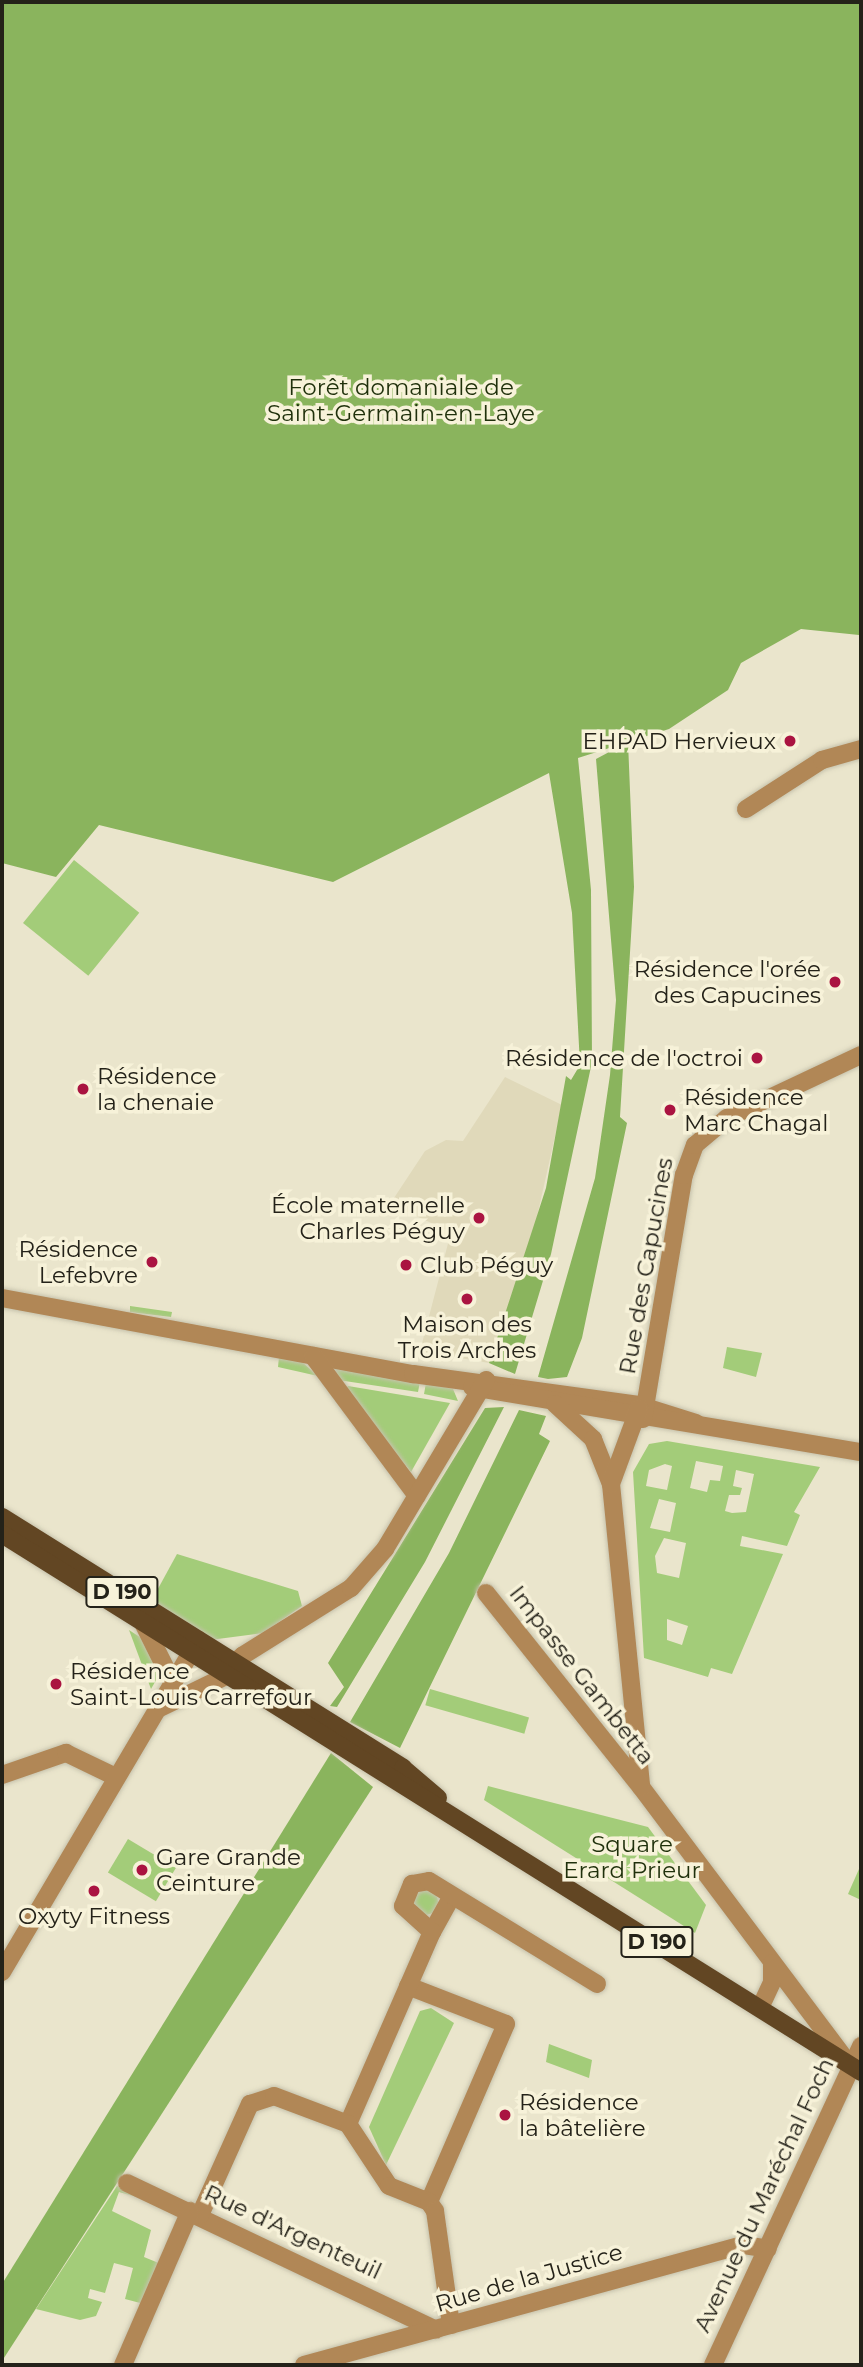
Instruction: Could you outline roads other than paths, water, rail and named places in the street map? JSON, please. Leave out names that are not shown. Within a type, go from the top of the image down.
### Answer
[{"type":"main road","name":"D 190","points":[[2,1517],[230,1669],[403,1768],[462,1818]]},
{"type":"main road","name":"D 190","points":[[2,1534],[143,1623],[202,1651]]},
{"type":"main road","name":"D 190","points":[[230,1669],[343,1752],[462,1818],[856,2069]]},
{"type":"street","points":[[746,808],[822,760],[861,749]]},
{"type":"street","name":"Rue des Capucines","points":[[611,1484],[641,1412],[684,1175],[695,1144],[727,1118],[861,1055]]},
{"type":"street","points":[[2,1298],[313,1356],[861,1452]]},
{"type":"street","points":[[313,1356],[417,1496]]},
{"type":"street","points":[[483,1385],[555,1404],[641,1412]]},
{"type":"street","points":[[175,1687],[230,1669],[351,1588],[385,1549],[483,1385]]},
{"type":"street","points":[[555,1404],[593,1439],[611,1484],[641,1787]]},
{"type":"street","name":"Impasse Gambetta","points":[[486,1592],[641,1787],[856,2069]]},
{"type":"street","points":[[143,1623],[175,1687]]},
{"type":"street","points":[[2,1972],[116,1777],[160,1708],[202,1651]]},
{"type":"street","points":[[2,1775],[38,1757],[73,1754],[116,1777]]},
{"type":"street","points":[[432,1933],[408,1915],[404,1893],[424,1880],[597,1984]]},
{"type":"street","points":[[348,2124],[432,1933],[452,1896]]},
{"type":"street","points":[[760,2008],[772,1982],[772,1962]]},
{"type":"street","points":[[408,1986],[506,2024],[429,2202],[443,2328]]},
{"type":"street","name":"Avenue du Maréchal Foch","points":[[713,2365],[856,2069],[861,2046]]},
{"type":"street","points":[[123,2365],[245,2111],[257,2100],[274,2096],[348,2124],[389,2186],[429,2202]]},
{"type":"street","name":"Rue d'Argenteuil","points":[[127,2183],[443,2328]]},
{"type":"street","name":"Rue de la Justice","points":[[304,2365],[744,2245],[768,2249]]},
{"type":"place","name":"EHPAD Hervieux","points":[[790,741]]},
{"type":"place","name":"Résidence l'orée des Capucines","points":[[835,982]]},
{"type":"place","name":"Résidence de l'octroi","points":[[757,1058]]},
{"type":"place","name":"Résidence la chenaie","points":[[83,1089]]},
{"type":"place","name":"Résidence Marc Chagal","points":[[670,1110]]},
{"type":"place","name":"École maternelle Charles Péguy","points":[[479,1218]]},
{"type":"place","name":"Résidence Lefebvre","points":[[152,1262]]},
{"type":"place","name":"Club Péguy","points":[[406,1265]]},
{"type":"place","name":"Maison des Trois Arches","points":[[467,1299]]},
{"type":"place","name":"Résidence Saint-Louis Carrefour","points":[[56,1684]]},
{"type":"place","name":"Gare Grande Ceinture","points":[[142,1870]]},
{"type":"place","name":"Oxyty Fitness","points":[[94,1891]]},
{"type":"place","name":"Résidence la bâtelière","points":[[505,2115]]},
{"type":"park label","name":"Forêt domaniale de Saint-Germain-en-Laye","points":[[401,400]]},
{"type":"park label","name":"Square Erard Prieur","points":[[632,1857]]}]
